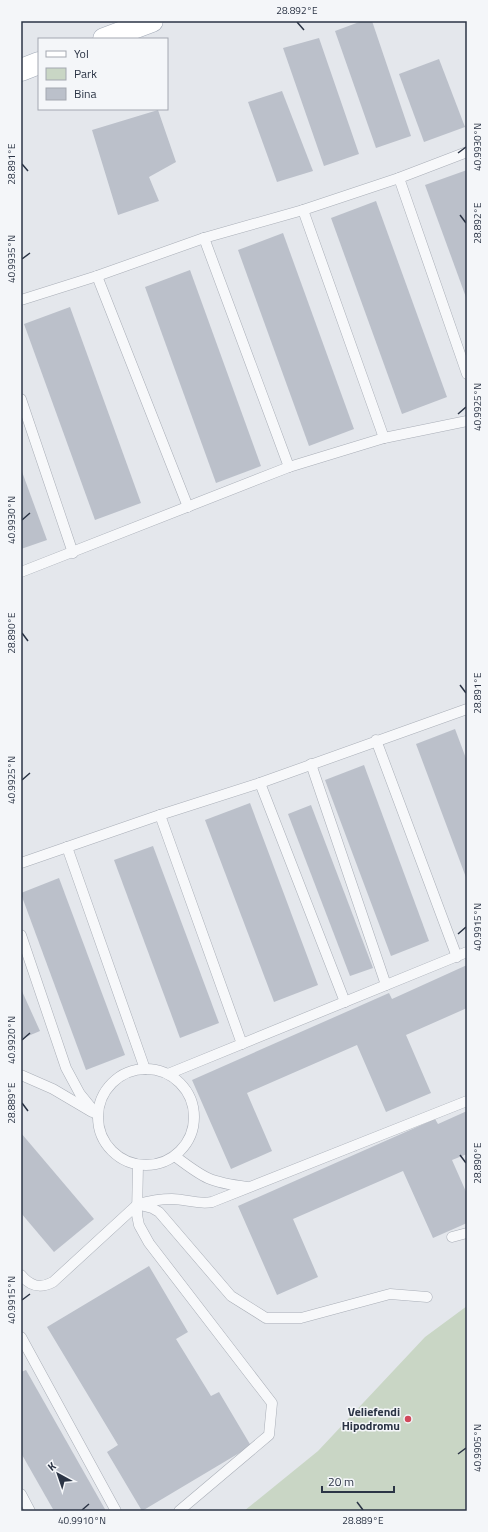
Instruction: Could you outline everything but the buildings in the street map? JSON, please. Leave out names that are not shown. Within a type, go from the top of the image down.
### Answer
[{"type":"main road","points":[[107,38],[152,21]]},
{"type":"main road","points":[[21,70],[38,63]]},
{"type":"lane","points":[[21,300],[97,276],[204,238],[303,210],[399,178],[467,152]]},
{"type":"lane","points":[[399,178],[467,374]]},
{"type":"lane","points":[[303,210],[384,438]]},
{"type":"lane","points":[[204,238],[290,467]]},
{"type":"lane","points":[[97,276],[188,507]]},
{"type":"lane","points":[[21,399],[73,553]]},
{"type":"lane","points":[[21,572],[73,553],[290,467],[384,438],[467,421]]},
{"type":"lane","points":[[21,863],[160,815],[260,783],[376,740],[467,709]]},
{"type":"lane","points":[[376,740],[456,957]]},
{"type":"lane","points":[[311,764],[386,985]]},
{"type":"lane","points":[[260,783],[345,1002]]},
{"type":"lane","points":[[160,815],[242,1044]]},
{"type":"lane","points":[[67,847],[145,1069]]},
{"type":"lane","points":[[21,935],[66,1068],[80,1094],[97,1115]]},
{"type":"lane","points":[[168,1074],[467,952]]},
{"type":"lane","points":[[145,1069],[152,1069],[168,1074],[181,1083],[190,1097],[195,1113],[194,1129],[187,1144],[176,1157],[161,1164],[145,1166],[130,1164],[116,1156],[106,1145],[99,1131],[97,1115],[100,1100],[108,1086],[120,1076],[136,1070],[145,1069]]},
{"type":"lane","points":[[21,1075],[53,1089],[97,1115]]},
{"type":"lane","points":[[21,1275],[28,1283],[34,1285],[41,1286],[53,1282],[138,1204],[154,1200],[173,1199],[201,1204],[212,1202],[467,1101]]},
{"type":"lane","points":[[176,1157],[201,1176],[211,1181],[249,1188]]},
{"type":"lane","points":[[138,1165],[137,1215],[139,1225],[150,1243],[272,1403],[269,1435],[178,1511]]},
{"type":"lane","points":[[138,1204],[152,1208],[159,1212],[231,1296],[266,1318],[301,1318],[390,1294],[427,1297]]},
{"type":"lane","points":[[452,1238],[467,1232]]},
{"type":"lane","points":[[21,1337],[24,1349],[116,1511]]},
{"type":"lane","points":[[21,1494],[30,1511]]},
{"type":"green space","name":"Veliefendi Hipodromu","points":[[467,1306],[467,1511],[244,1511],[318,1451],[425,1337]]},
{"type":"place","name":"Veliefendi Hipodromu","points":[[408,1419]]}]
